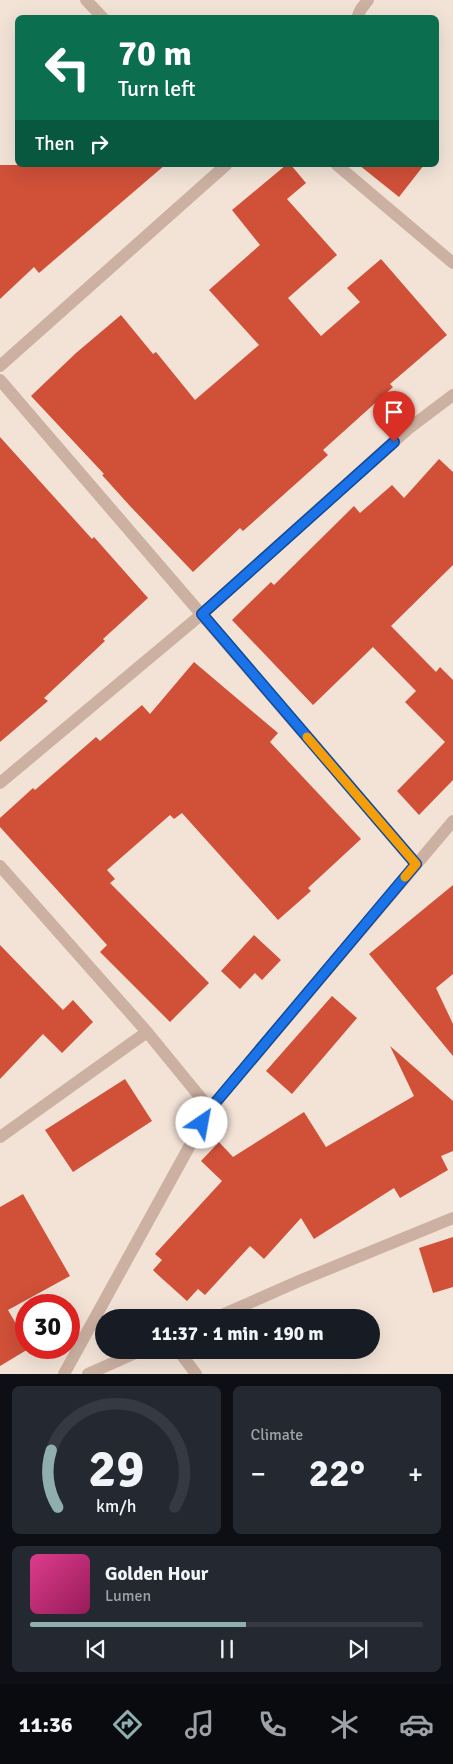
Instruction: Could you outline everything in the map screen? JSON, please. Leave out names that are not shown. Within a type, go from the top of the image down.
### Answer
[{"type":"street","points":[[86,0],[100,15]]},
{"type":"street","points":[[359,15],[368,0]]},
{"type":"street","points":[[0,366],[224,167]]},
{"type":"street","points":[[339,167],[453,263]]},
{"type":"street","points":[[0,380],[416,864]]},
{"type":"street","points":[[0,783],[202,614],[408,429],[453,395]]},
{"type":"street","points":[[64,1374],[210,1109],[453,820]]},
{"type":"street","points":[[0,866],[147,1032],[210,1109]]},
{"type":"street","points":[[0,1137],[147,1032]]},
{"type":"street","points":[[235,1309],[453,1218]]},
{"type":"street","points":[[88,1374],[122,1359]]},
{"type":"street","points":[[185,1359],[196,1374]]},
{"type":"building","points":[[0,165],[15,165],[15,167],[163,167],[39,273],[34,267],[0,299]]},
{"type":"building","points":[[284,167],[293,167],[306,183],[287,199],[337,255],[288,298],[321,336],[360,302],[347,288],[381,259],[447,335],[390,384],[393,387],[323,450],[328,455],[243,531],[240,528],[193,572],[130,506],[102,475],[104,474],[31,396],[76,353],[121,315],[153,354],[156,352],[195,400],[259,345],[209,290],[260,245],[232,210]]},
{"type":"building","points":[[362,167],[422,167],[399,197]]},
{"type":"building","points":[[0,437],[92,539],[94,537],[148,598],[103,639],[105,641],[44,698],[48,701],[0,742]]},
{"type":"building","points":[[439,459],[453,472],[453,565],[391,626],[436,672],[440,667],[453,680],[453,780],[419,815],[397,791],[445,742],[405,702],[416,691],[373,647],[313,705],[232,620],[271,582],[274,585],[354,506],[360,513],[392,485],[404,498]]},
{"type":"building","points":[[194,662],[278,733],[270,742],[361,839],[308,888],[311,891],[278,920],[182,813],[174,819],[170,815],[107,870],[115,879],[110,883],[209,983],[170,1022],[100,952],[107,945],[0,827],[0,818],[33,788],[35,790],[96,737],[100,741],[142,705],[150,714]]},
{"type":"building","points":[[453,885],[453,974],[436,988],[453,1024],[453,1056],[369,954]]},
{"type":"building","points":[[254,935],[281,960],[262,980],[255,973],[240,989],[221,971]]},
{"type":"building","points":[[0,945],[63,1010],[73,1000],[93,1022],[62,1053],[43,1034],[0,1079]]},
{"type":"building","points":[[332,996],[357,1018],[292,1094],[266,1071]]},
{"type":"building","points":[[390,1046],[453,1101],[453,1151],[441,1156],[448,1170],[400,1198],[394,1188],[314,1239],[301,1218],[264,1259],[250,1246],[205,1295],[198,1289],[187,1301],[153,1270],[162,1260],[155,1254],[222,1181],[201,1161],[219,1142],[233,1157],[304,1112],[326,1147],[414,1096]]},
{"type":"building","points":[[125,1079],[152,1121],[73,1172],[45,1130]]},
{"type":"building","points":[[23,1194],[70,1276],[37,1294],[15,1294],[15,1306],[8,1310],[15,1322],[15,1357],[0,1366],[0,1207]]},
{"type":"building","points":[[453,1237],[453,1287],[433,1293],[419,1248]]},
{"type":"slow traffic","points":[[307,737],[416,864],[405,877]]},
{"type":"route","points":[[202,1123],[210,1109],[416,864],[202,614],[394,442]]}]
